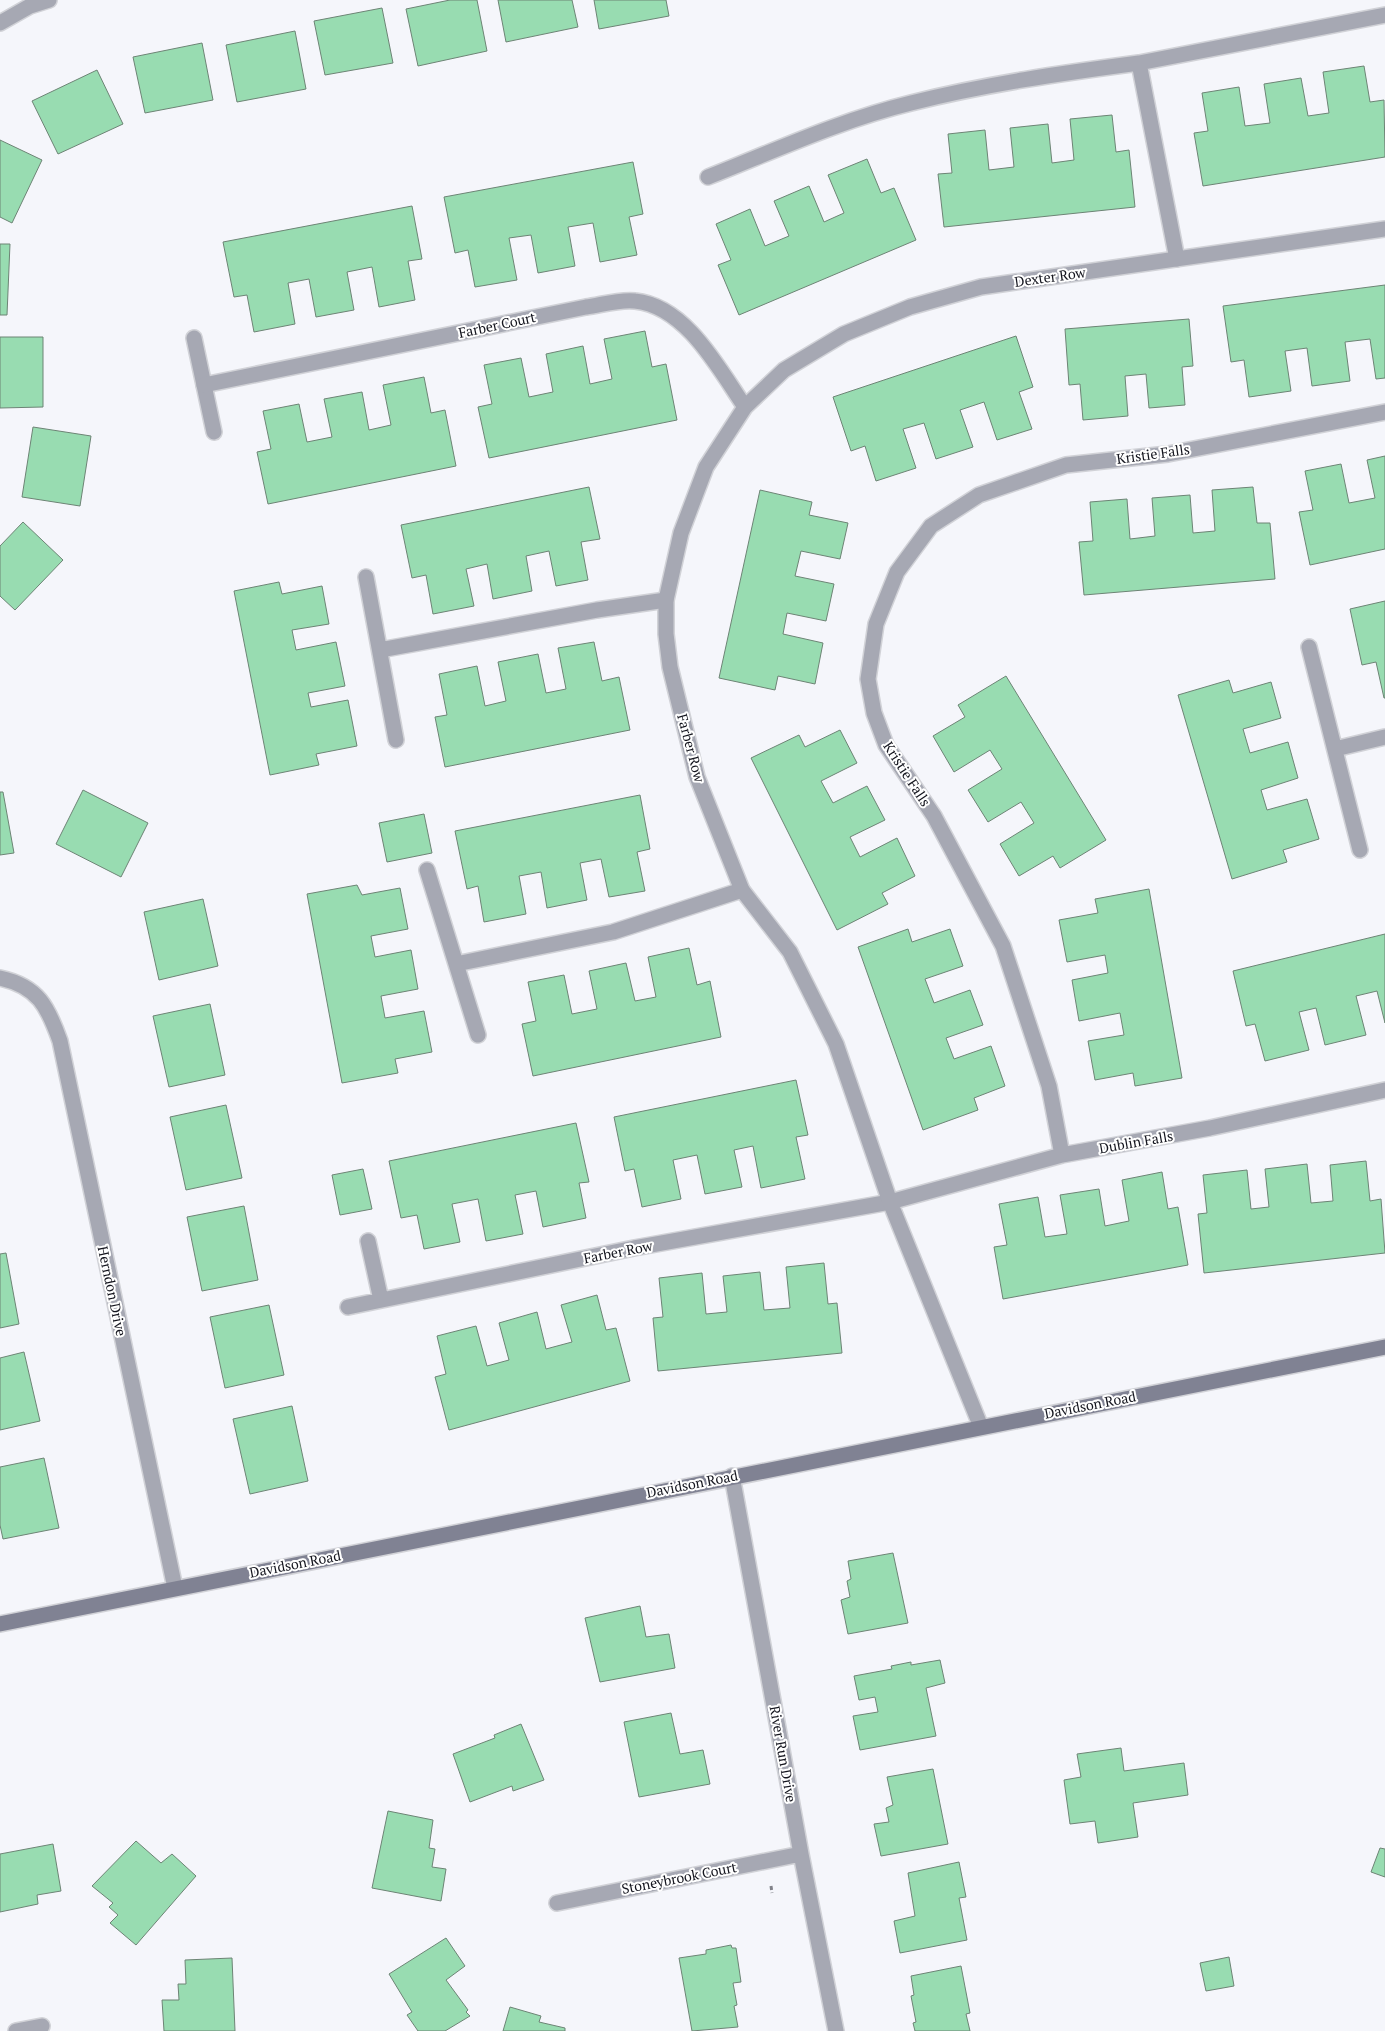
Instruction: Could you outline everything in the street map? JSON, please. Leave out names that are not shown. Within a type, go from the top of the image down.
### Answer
[{"type":"main road","name":"Davidson Road","points":[[0,1624],[732,1476],[1385,1347]]},
{"type":"street","points":[[0,24],[30,6],[49,0]]},
{"type":"street","points":[[708,178],[826,130],[910,103],[1029,78],[1139,63],[1385,15]]},
{"type":"street","points":[[1139,63],[1177,259]]},
{"type":"street","name":"Dexter Row","points":[[745,407],[784,370],[844,334],[910,307],[981,287],[1385,229]]},
{"type":"street","name":"Farber Court","points":[[204,385],[586,306],[635,301],[669,312],[695,336],[745,407]]},
{"type":"street","points":[[194,338],[214,432]]},
{"type":"street","name":"Farber Row","points":[[745,407],[706,468],[681,533],[666,600],[666,634],[670,667],[697,777],[742,890],[790,952],[836,1044],[890,1202],[981,1427]]},
{"type":"street","name":"Kristie Falls","points":[[1062,1155],[1049,1086],[1002,946],[934,816],[886,745],[874,713],[868,678],[875,633],[897,572],[931,526],[979,495],[1066,465],[1168,454],[1385,412]]},
{"type":"street","points":[[366,577],[396,740]]},
{"type":"street","points":[[380,650],[597,610],[666,600]]},
{"type":"street","points":[[1309,647],[1360,850]]},
{"type":"street","points":[[1335,749],[1385,737]]},
{"type":"street","points":[[427,870],[478,1035]]},
{"type":"street","points":[[456,964],[613,932],[742,890]]},
{"type":"street","name":"Herndon Drive","points":[[0,978],[24,985],[40,998],[52,1018],[60,1041],[175,1588]]},
{"type":"street","name":"Dublin Falls","points":[[890,1202],[1062,1155],[1210,1128],[1385,1090]]},
{"type":"street","name":"Farber Row","points":[[348,1307],[634,1248],[890,1202]]},
{"type":"street","points":[[368,1241],[381,1300]]},
{"type":"street","name":"River Run Drive","points":[[732,1476],[801,1854],[836,2031]]},
{"type":"street","name":"Stoneybrook Court","points":[[558,1903],[801,1854]]},
{"type":"street","points":[[16,2031],[42,2026]]},
{"type":"building","points":[[450,0],[477,0],[487,51],[418,66],[406,9]]},
{"type":"building","points":[[498,0],[572,0],[578,27],[506,42]]},
{"type":"building","points":[[594,0],[666,0],[669,16],[599,29]]},
{"type":"building","points":[[382,8],[393,63],[325,75],[314,21]]},
{"type":"building","points":[[295,31],[306,89],[237,102],[226,45]]},
{"type":"building","points":[[202,43],[213,100],[145,113],[133,57]]},
{"type":"building","points":[[1364,66],[1370,102],[1384,100],[1385,157],[1203,186],[1194,133],[1208,131],[1202,93],[1239,87],[1245,126],[1270,123],[1264,84],[1301,78],[1308,116],[1329,113],[1323,72]]},
{"type":"building","points":[[97,70],[123,124],[58,154],[32,101]]},
{"type":"building","points":[[1112,115],[1116,152],[1129,150],[1135,207],[944,227],[938,174],[952,173],[948,134],[985,130],[989,170],[1014,167],[1010,128],[1048,124],[1052,163],[1074,160],[1070,119]]},
{"type":"building","points":[[0,140],[42,160],[12,223],[0,217]]},
{"type":"building","points":[[867,159],[881,193],[894,188],[916,240],[739,315],[718,265],[731,260],[716,224],[750,209],[765,246],[789,236],[774,201],[809,186],[824,222],[844,213],[828,175]]},
{"type":"building","points":[[633,162],[643,214],[629,217],[637,255],[600,262],[593,223],[568,227],[575,266],[538,273],[531,235],[509,238],[517,280],[475,287],[468,250],[455,253],[444,197]]},
{"type":"building","points":[[412,206],[422,259],[408,261],[415,300],[379,307],[372,267],[347,272],[354,310],[316,317],[309,279],[288,283],[295,324],[254,332],[247,295],[234,297],[223,242]]},
{"type":"building","points":[[0,244],[10,244],[7,315],[0,315]]},
{"type":"building","points":[[1385,285],[1385,378],[1376,379],[1370,339],[1345,342],[1350,381],[1312,386],[1307,348],[1285,351],[1291,391],[1249,397],[1244,360],[1231,362],[1223,306]]},
{"type":"building","points":[[1189,319],[1193,366],[1182,367],[1185,405],[1149,408],[1146,374],[1125,376],[1128,416],[1083,420],[1080,384],[1069,385],[1065,329]]},
{"type":"building","points":[[645,331],[652,367],[666,364],[677,420],[489,458],[478,407],[492,404],[484,365],[521,358],[529,397],[553,392],[546,354],[583,346],[590,384],[612,379],[604,339]]},
{"type":"building","points":[[1016,336],[1033,387],[1019,392],[1032,429],[997,440],[984,402],[960,410],[973,447],[936,459],[924,423],[903,429],[916,468],[876,481],[865,446],[851,451],[833,397]]},
{"type":"building","points":[[0,337],[43,337],[43,407],[0,408]]},
{"type":"building","points":[[424,377],[431,413],[445,410],[456,466],[268,504],[257,452],[271,449],[263,411],[299,404],[307,442],[332,437],[324,399],[362,392],[369,430],[391,425],[383,385]]},
{"type":"building","points":[[33,427],[91,436],[80,506],[22,497]]},
{"type":"building","points":[[1385,456],[1385,549],[1310,565],[1299,512],[1313,510],[1305,471],[1341,464],[1349,503],[1375,498],[1367,460]]},
{"type":"building","points":[[589,487],[600,539],[581,542],[588,580],[556,586],[549,551],[526,556],[532,591],[493,599],[487,564],[466,569],[474,606],[433,614],[426,575],[412,578],[401,525]]},
{"type":"building","points":[[1253,487],[1257,523],[1270,523],[1275,579],[1084,595],[1079,542],[1093,541],[1090,502],[1127,499],[1130,539],[1155,536],[1152,498],[1190,495],[1193,533],[1215,531],[1212,490]]},
{"type":"building","points":[[760,490],[812,502],[809,515],[848,523],[840,559],[801,551],[795,576],[834,584],[826,621],[787,613],[783,634],[823,643],[815,684],[778,676],[775,690],[719,678]]},
{"type":"building","points":[[23,522],[63,560],[15,610],[0,596],[0,546]]},
{"type":"building","points":[[279,582],[282,594],[322,586],[329,624],[292,630],[296,650],[336,642],[345,686],[308,693],[311,707],[348,700],[357,746],[316,754],[319,765],[270,775],[234,591]]},
{"type":"building","points":[[1385,601],[1384,698],[1376,662],[1362,665],[1350,609]]},
{"type":"building","points":[[594,642],[602,681],[619,677],[630,730],[445,767],[435,717],[447,715],[439,674],[477,666],[485,706],[506,701],[498,662],[538,654],[546,693],[566,689],[558,648]]},
{"type":"building","points":[[1006,676],[1106,840],[1060,868],[1053,856],[1019,876],[1000,844],[1034,823],[1021,802],[988,822],[968,790],[1002,769],[990,750],[954,772],[933,736],[965,717],[958,705]]},
{"type":"building","points":[[1229,680],[1233,693],[1271,682],[1281,718],[1243,729],[1250,753],[1288,742],[1298,778],[1261,790],[1267,810],[1307,799],[1319,839],[1283,850],[1287,862],[1232,879],[1178,695]]},
{"type":"building","points":[[840,730],[857,763],[821,781],[833,803],[867,786],[885,820],[850,837],[860,857],[897,838],[915,876],[882,893],[888,904],[837,930],[751,758],[799,735],[805,747]]},
{"type":"building","points":[[83,790],[148,823],[121,877],[56,844]]},
{"type":"building","points":[[0,792],[3,792],[14,853],[0,855]]},
{"type":"building","points":[[640,795],[650,849],[637,852],[645,891],[609,897],[601,859],[580,863],[587,900],[547,908],[541,872],[519,876],[526,914],[484,922],[478,886],[467,889],[455,831]]},
{"type":"building","points":[[424,814],[432,853],[387,862],[379,823]]},
{"type":"building","points":[[357,885],[362,895],[400,888],[408,929],[371,936],[375,957],[411,950],[418,989],[381,996],[385,1018],[424,1011],[432,1052],[395,1059],[398,1073],[342,1083],[307,894]]},
{"type":"building","points":[[1149,889],[1182,1078],[1135,1086],[1133,1073],[1095,1080],[1088,1041],[1124,1035],[1120,1013],[1079,1021],[1072,980],[1108,973],[1105,955],[1067,962],[1059,920],[1098,913],[1095,899]]},
{"type":"building","points":[[203,899],[218,966],[159,980],[144,912]]},
{"type":"building","points":[[908,929],[912,942],[950,929],[963,966],[925,979],[934,1003],[970,990],[983,1025],[946,1038],[954,1059],[991,1046],[1005,1086],[974,1098],[978,1110],[923,1130],[858,947]]},
{"type":"building","points":[[1385,934],[1385,1023],[1377,991],[1356,996],[1366,1035],[1325,1045],[1316,1008],[1299,1012],[1309,1050],[1265,1061],[1255,1024],[1246,1026],[1233,971]]},
{"type":"building","points":[[689,948],[697,985],[710,981],[721,1037],[533,1076],[522,1024],[536,1021],[528,982],[564,975],[572,1014],[597,1009],[589,971],[626,963],[635,1001],[656,997],[648,957]]},
{"type":"building","points":[[210,1004],[225,1075],[169,1087],[153,1016]]},
{"type":"building","points":[[796,1080],[808,1135],[796,1137],[805,1179],[761,1188],[753,1146],[734,1150],[742,1187],[705,1194],[697,1155],[673,1160],[681,1199],[642,1207],[634,1169],[625,1171],[614,1117]]},
{"type":"building","points":[[226,1105],[242,1178],[186,1190],[170,1117]]},
{"type":"building","points":[[576,1123],[589,1182],[579,1183],[586,1218],[543,1227],[536,1191],[515,1195],[523,1234],[486,1241],[478,1199],[452,1204],[460,1242],[424,1249],[417,1215],[401,1218],[389,1161]]},
{"type":"building","points":[[1366,1161],[1370,1201],[1381,1199],[1385,1253],[1204,1273],[1198,1214],[1207,1213],[1203,1175],[1247,1170],[1251,1209],[1269,1207],[1265,1169],[1307,1164],[1311,1203],[1333,1201],[1330,1165]]},
{"type":"building","points":[[363,1169],[372,1209],[340,1215],[332,1175]]},
{"type":"building","points":[[1162,1172],[1168,1209],[1178,1207],[1188,1265],[1003,1299],[994,1247],[1007,1245],[999,1204],[1038,1197],[1045,1237],[1067,1234],[1060,1195],[1099,1189],[1105,1226],[1129,1221],[1122,1180]]},
{"type":"building","points":[[244,1206],[258,1280],[202,1291],[187,1217]]},
{"type":"building","points":[[6,1253],[19,1324],[0,1328],[0,1254]]},
{"type":"building","points":[[824,1263],[828,1304],[837,1303],[842,1353],[658,1371],[653,1318],[663,1317],[659,1278],[702,1273],[706,1314],[727,1312],[723,1276],[760,1272],[764,1310],[790,1308],[786,1267]]},
{"type":"building","points":[[597,1295],[606,1330],[616,1328],[630,1381],[449,1430],[435,1377],[446,1374],[437,1336],[476,1326],[487,1366],[509,1360],[499,1323],[537,1312],[546,1349],[572,1342],[561,1305]]},
{"type":"building","points":[[269,1305],[284,1375],[225,1388],[210,1317]]},
{"type":"building","points":[[24,1352],[40,1421],[0,1430],[0,1358]]},
{"type":"building","points":[[292,1406],[308,1481],[250,1494],[233,1419]]},
{"type":"building","points":[[44,1458],[59,1528],[3,1539],[0,1525],[0,1467]]},
{"type":"building","points":[[893,1553],[908,1623],[848,1634],[841,1600],[850,1597],[847,1581],[851,1579],[848,1561]]},
{"type":"building","points":[[640,1606],[646,1637],[669,1634],[675,1668],[600,1682],[585,1618]]},
{"type":"building","points":[[940,1660],[945,1683],[926,1688],[936,1736],[860,1750],[853,1716],[878,1712],[875,1697],[859,1700],[854,1676],[892,1669],[891,1666],[911,1662],[911,1665]]},
{"type":"building","points":[[671,1713],[680,1754],[703,1750],[710,1784],[639,1797],[624,1722]]},
{"type":"building","points":[[521,1724],[544,1780],[513,1791],[512,1786],[470,1802],[453,1754],[495,1738],[494,1735]]},
{"type":"building","points":[[1121,1748],[1124,1771],[1184,1763],[1188,1795],[1133,1803],[1138,1837],[1098,1843],[1095,1821],[1070,1824],[1064,1780],[1081,1777],[1077,1754]]},
{"type":"building","points":[[933,1769],[948,1844],[881,1856],[874,1824],[889,1822],[886,1808],[893,1805],[887,1777]]},
{"type":"building","points":[[388,1811],[433,1820],[429,1848],[435,1849],[432,1867],[446,1869],[441,1901],[372,1888]]},
{"type":"building","points":[[136,1841],[161,1863],[172,1854],[196,1876],[136,1945],[110,1923],[118,1915],[109,1907],[113,1903],[92,1886]]},
{"type":"building","points":[[53,1844],[61,1891],[37,1895],[38,1904],[0,1912],[0,1854]]},
{"type":"building","points":[[1380,1848],[1385,1849],[1385,1877],[1371,1872]]},
{"type":"building","points":[[959,1862],[966,1897],[959,1898],[967,1940],[900,1953],[894,1921],[915,1916],[908,1873]]},
{"type":"building","points":[[446,1938],[465,1966],[446,1980],[468,2010],[466,2012],[470,2016],[445,2031],[418,2031],[407,2015],[412,2012],[389,1974]]},
{"type":"building","points":[[731,1945],[732,1948],[736,1948],[741,1982],[733,1983],[737,2005],[734,2006],[738,2027],[692,2031],[679,1958],[706,1954],[706,1950]]},
{"type":"building","points":[[1229,1957],[1234,1986],[1206,1991],[1200,1963]]},
{"type":"building","points":[[232,1958],[235,2031],[164,2031],[162,2000],[179,2000],[178,1984],[186,1984],[185,1960]]},
{"type":"building","points":[[961,1966],[970,2013],[966,2014],[970,2031],[915,2031],[913,2023],[916,2022],[911,1996],[914,1995],[911,1976]]},
{"type":"building","points":[[510,2007],[541,2016],[539,2022],[565,2028],[565,2031],[503,2031]]}]
